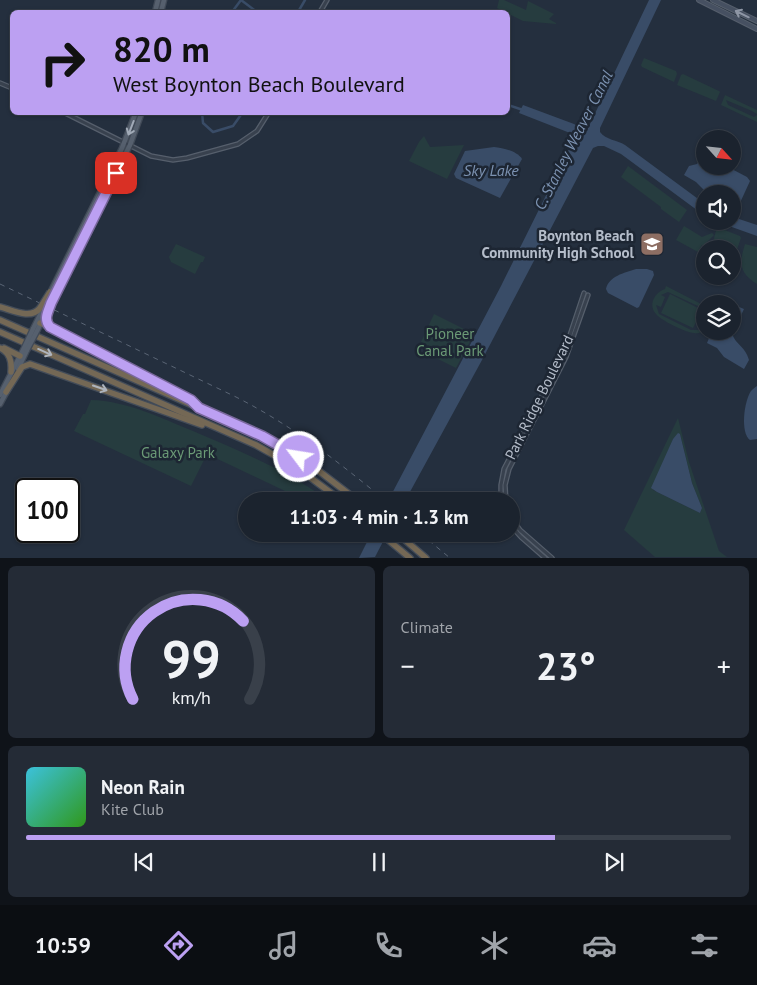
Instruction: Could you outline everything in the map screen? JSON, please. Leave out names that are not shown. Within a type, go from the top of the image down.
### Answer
[{"type":"highway","points":[[50,292],[44,310],[50,327]]},
{"type":"highway","points":[[18,312],[33,314],[44,310],[51,303]]},
{"type":"highway","points":[[0,307],[18,312],[50,327],[191,400],[199,408]]},
{"type":"highway","points":[[0,320],[254,432],[292,452],[347,492]]},
{"type":"highway","points":[[0,332],[248,441],[300,470],[330,492]]},
{"type":"highway","points":[[0,347],[22,356],[38,366]]},
{"type":"highway","points":[[0,347],[10,356],[11,372]]},
{"type":"highway","points":[[6,392],[23,366],[28,364],[38,366],[197,422],[300,470]]},
{"type":"highway","points":[[391,542],[410,558]]},
{"type":"highway","points":[[407,542],[426,558]]},
{"type":"main road","points":[[699,0],[757,29]]},
{"type":"main road","points":[[713,0],[757,21]]},
{"type":"main road","points":[[51,303],[56,286],[135,115]]},
{"type":"main road","points":[[50,292],[56,286],[95,214],[130,145],[141,115]]},
{"type":"main road","points":[[95,214],[96,207],[104,190],[103,184]]},
{"type":"main road","points":[[0,395],[11,372],[26,349],[44,310]]},
{"type":"main road","points":[[0,404],[22,356]]},
{"type":"street","points":[[69,115],[144,153],[160,159],[173,160],[187,158],[243,142],[257,130],[267,115]]},
{"type":"street","name":"Park Ridge Boulevard","points":[[501,492],[504,469],[560,360],[586,294],[566,357],[509,469],[505,485],[505,492]]},
{"type":"street","points":[[520,530],[552,558]]},
{"type":"street","points":[[520,536],[545,558]]},
{"type":"green space","points":[[499,0],[504,0],[526,10],[528,1],[554,14],[549,19],[556,24],[523,21],[510,14],[510,10],[497,8]]},
{"type":"green space","points":[[644,58],[676,71],[677,74],[674,82],[642,67]]},
{"type":"green space","points":[[683,74],[719,91],[716,101],[677,85]]},
{"type":"green space","points":[[725,95],[757,110],[757,114],[726,100],[728,105],[754,117],[757,115],[757,122],[721,105]]},
{"type":"green space","points":[[424,136],[430,147],[464,145],[447,179],[409,161]]},
{"type":"green space","points":[[628,166],[687,210],[679,222],[621,177]]},
{"type":"green space","points":[[684,226],[702,237],[712,233],[714,235],[709,240],[696,240],[696,251],[676,240]]},
{"type":"green space","points":[[716,230],[725,230],[741,238],[740,240],[714,240]]},
{"type":"green space","points":[[176,244],[205,257],[195,274],[171,262],[169,257]]},
{"type":"green space","points":[[745,244],[757,247],[757,284],[744,272],[741,262]]},
{"type":"green space","points":[[666,286],[696,301],[696,305],[668,292],[661,295],[665,297],[661,307],[656,305],[659,314],[691,330],[696,330],[696,333],[686,331],[658,317],[652,307],[652,303],[655,296],[665,289]]},
{"type":"green space","points":[[670,294],[696,307],[696,322],[693,328],[661,313]]},
{"type":"green space","name":"Pioneer Canal Park","points":[[434,314],[474,334],[456,368],[432,356],[435,349],[421,342]]},
{"type":"green space","name":"Galaxy Park","points":[[91,400],[118,403],[131,407],[246,454],[297,480],[316,492],[287,492],[207,454],[191,486],[74,431],[83,414],[85,414]]},
{"type":"green space","points":[[678,418],[689,462],[719,551],[727,557],[655,557],[624,530]],"holes":[[[680,434],[692,483],[702,508],[700,513],[653,490],[673,439]]]},
{"type":"water","name":"C. Stanley Weaver Canal","points":[[649,0],[661,0],[600,128],[600,132],[605,137],[625,145],[696,197],[696,209],[621,154],[604,146],[593,148],[482,360],[410,492],[393,492],[501,286],[572,143],[573,139],[570,133],[519,113],[523,105],[581,128],[590,124]]},
{"type":"water","name":"Sky Lake","points":[[494,147],[513,152],[522,159],[500,198],[456,178],[454,174],[465,151]]},
{"type":"water","points":[[696,164],[696,175],[741,174],[750,181],[741,201],[741,185],[699,185],[684,175],[689,166]]},
{"type":"water","points":[[741,220],[757,225],[757,236],[740,230]]},
{"type":"water","points":[[636,269],[653,271],[654,275],[637,308],[608,293],[606,289],[614,278]]},
{"type":"water","points":[[708,340],[735,340],[749,360],[744,369],[724,357],[717,348],[707,343]]},
{"type":"water","points":[[757,386],[757,439],[750,440],[745,431],[745,409],[751,391]]},
{"type":"water","points":[[678,433],[680,434],[692,483],[702,508],[700,513],[651,488],[673,439]]},
{"type":"water","points":[[367,542],[383,542],[375,557],[359,558]]},
{"type":"waterway","points":[[241,0],[254,10]]},
{"type":"waterway","points":[[234,10],[241,0]]},
{"type":"waterway","points":[[299,10],[305,0]]},
{"type":"waterway","points":[[510,106],[523,110]]},
{"type":"waterway","points":[[202,115],[203,123],[213,132],[233,126],[241,115]]},
{"type":"railway","points":[[0,284],[257,408],[296,432],[375,492]]},
{"type":"railway","points":[[431,542],[450,558]]},
{"type":"place","name":"Boynton Beach Community High School","points":[[652,244]]},
{"type":"route","points":[[116,173],[51,303],[46,321],[50,327],[191,400],[199,408],[262,436],[299,457]]}]
